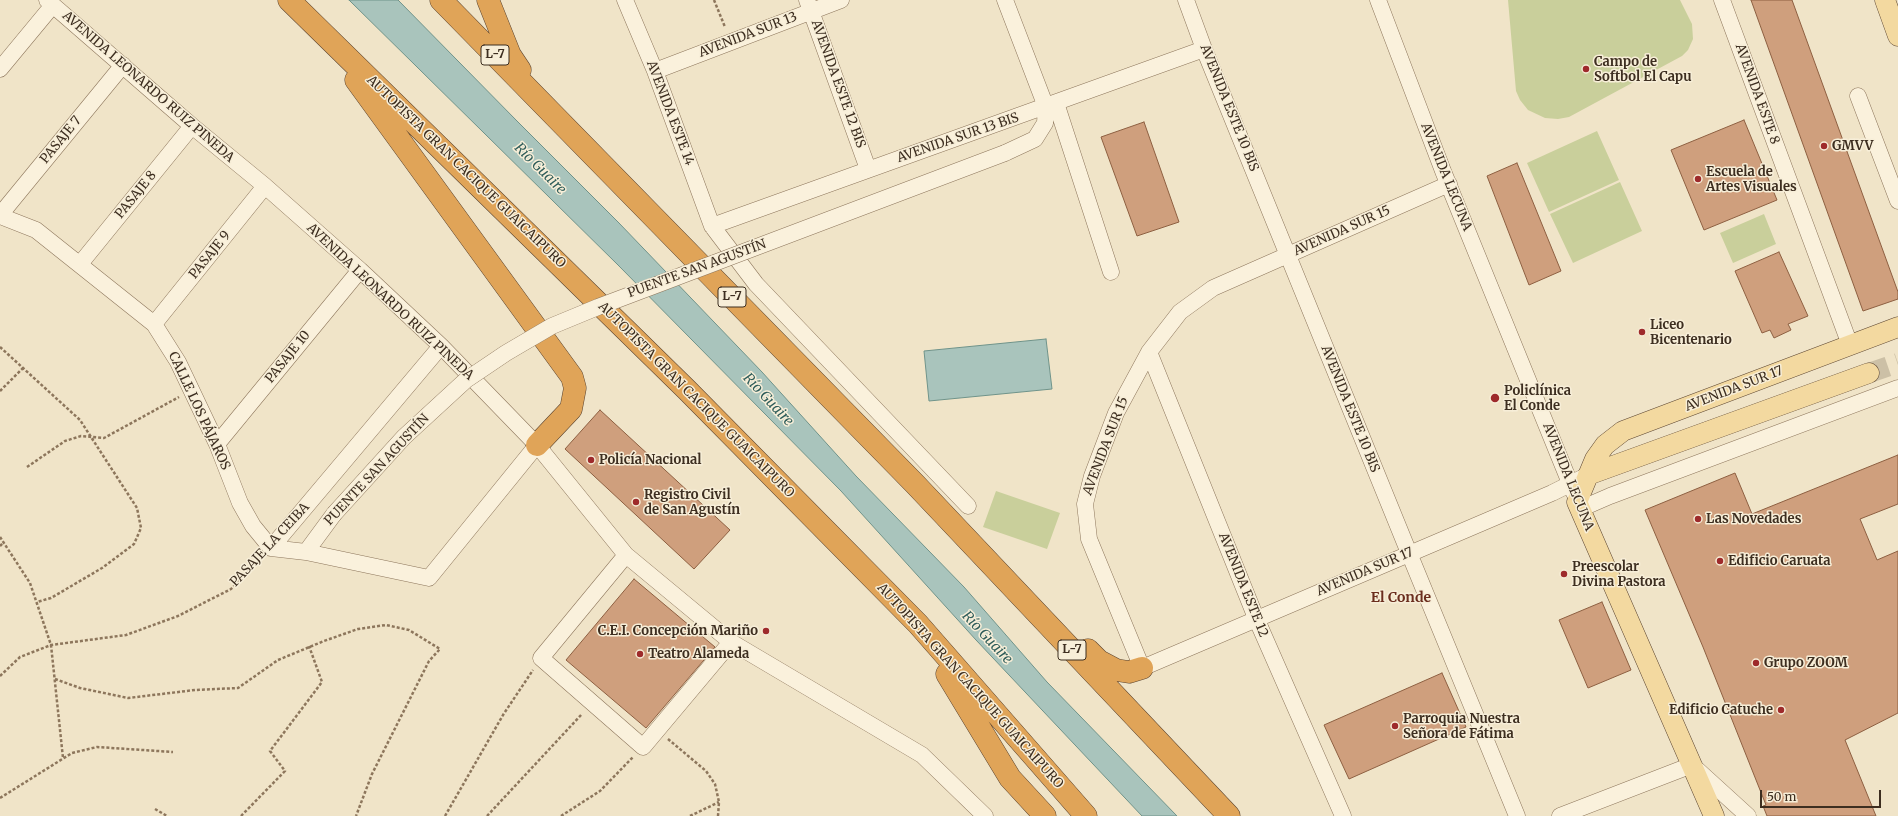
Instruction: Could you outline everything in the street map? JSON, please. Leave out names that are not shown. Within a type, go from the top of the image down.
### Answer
[{"type":"highway","name":"AUTOPISTA GRAN CACIQUE GUAICAIPURO","points":[[289,0],[687,390],[918,624],[1086,816]]},
{"type":"highway","name":"L-7","points":[[441,0],[915,484],[1229,816]]},
{"type":"highway","points":[[488,0],[510,55],[548,110]]},
{"type":"highway","points":[[321,30],[572,377],[575,388],[571,409],[536,445]]},
{"type":"highway","points":[[915,484],[1043,604],[1099,661],[1116,670],[1129,672],[1142,668]]},
{"type":"highway","points":[[918,624],[1010,778],[1046,816]]},
{"type":"main road","points":[[1885,0],[1898,36]]},
{"type":"main road","name":"AVENIDA SUR 17","points":[[1576,498],[1595,459],[1606,445],[1623,431],[1898,327]]},
{"type":"main road","points":[[1588,475],[1869,373]]},
{"type":"main road","points":[[1616,464],[1623,431]]},
{"type":"main road","name":"AVENIDA LECUNA","points":[[1576,498],[1714,816]]},
{"type":"street","name":"AVENIDA ESTE 14","points":[[625,0],[655,71],[712,226],[756,284],[968,506]]},
{"type":"street","name":"AVENIDA SUR 13","points":[[655,71],[731,41],[809,6],[841,0]]},
{"type":"street","points":[[1005,0],[1051,105],[1111,272]]},
{"type":"street","name":"AVENIDA ESTE 10 BIS","points":[[1186,0],[1204,49],[1408,553],[1517,816]]},
{"type":"street","name":"AVENIDA LECUNA","points":[[1378,0],[1449,184],[1576,498]]},
{"type":"street","name":"AVENIDA ESTE 8","points":[[1722,0],[1850,345]]},
{"type":"street","points":[[0,68],[50,3]]},
{"type":"street","name":"AVENIDA LEONARDO RUIZ PINEDA","points":[[50,3],[192,126],[265,186],[360,270],[441,346],[536,445],[626,555],[731,642],[922,755],[985,816]]},
{"type":"street","name":"AVENIDA ESTE 12 BIS","points":[[809,6],[868,169]]},
{"type":"street","name":"AVENIDA SUR 13 BIS","points":[[712,226],[1204,49]]},
{"type":"street","name":"PASAJE 7","points":[[0,216],[123,65]]},
{"type":"street","points":[[1858,96],[1898,201]]},
{"type":"street","name":"PUENTE SAN AGUSTÍN","points":[[306,552],[334,514],[404,437],[466,380],[506,352],[552,326],[598,306],[1005,153],[1035,139],[1045,123],[1051,105]]},
{"type":"street","name":"PASAJE 8","points":[[80,264],[192,126]]},
{"type":"street","name":"AVENIDA SUR 15","points":[[1142,668],[1089,539],[1084,504],[1092,476],[1116,414],[1149,352],[1180,312],[1213,288],[1449,184]]},
{"type":"street","name":"PASAJE 9","points":[[154,324],[265,186]]},
{"type":"street","name":"CALLE LOS PÁJAROS","points":[[0,216],[36,230],[154,324],[178,362],[192,390],[217,444],[240,503],[253,526],[272,548]]},
{"type":"street","name":"PASAJE 10","points":[[217,444],[360,270]]},
{"type":"street","name":"PASAJE LA CEIBA","points":[[272,548],[441,346]]},
{"type":"street","name":"AVENIDA ESTE 12","points":[[1149,352],[1256,618],[1343,816]]},
{"type":"street","points":[[1576,498],[1610,496],[1898,388]]},
{"type":"street","points":[[272,548],[306,552],[429,578],[536,445]]},
{"type":"street","name":"AVENIDA SUR 17","points":[[1142,668],[1408,553],[1576,498]]},
{"type":"street","points":[[626,555],[541,658],[643,747],[731,642]]},
{"type":"street","points":[[1560,816],[1692,765],[1748,816]]},
{"type":"path","points":[[714,0],[731,41]]},
{"type":"path","points":[[0,347],[80,420],[137,508],[141,528],[134,544],[102,568],[51,598],[37,602]]},
{"type":"path","points":[[0,391],[23,368]]},
{"type":"path","points":[[27,466],[65,441],[81,436],[104,438],[192,390]]},
{"type":"path","points":[[0,536],[30,583],[51,645],[63,758]]},
{"type":"path","points":[[0,546],[4,542]]},
{"type":"path","name":"PASAJE LA CEIBA","points":[[0,676],[20,657],[51,645],[126,635],[178,616],[231,589],[272,548]]},
{"type":"path","points":[[54,679],[80,688],[128,698],[195,690],[238,688],[278,660],[309,646],[358,629],[386,625],[409,630],[440,649],[429,661],[372,774],[356,816]]},
{"type":"path","points":[[241,816],[285,771],[270,751],[322,682],[309,646]]},
{"type":"path","points":[[445,816],[503,715],[541,658]]},
{"type":"path","points":[[487,816],[592,702]]},
{"type":"path","points":[[657,730],[706,771],[715,784],[719,802],[718,816]]},
{"type":"path","points":[[0,798],[72,753],[97,747],[173,752]]},
{"type":"path","points":[[561,816],[600,791],[643,747]]},
{"type":"path","points":[[690,816],[719,802]]},
{"type":"path","points":[[155,809],[167,816]]},
{"type":"green space","name":"Campo de Softbol El Capu","points":[[1508,0],[1680,0],[1692,24],[1693,39],[1688,50],[1682,56],[1569,117],[1558,119],[1545,118],[1528,110],[1520,100],[1516,91]]},
{"type":"green space","points":[[1597,131],[1619,180],[1549,212],[1527,163]]},
{"type":"green space","points":[[1620,182],[1642,231],[1573,263],[1550,214]]},
{"type":"green space","points":[[1764,214],[1776,244],[1733,263],[1720,233]]},
{"type":"green space","points":[[996,491],[1060,513],[1047,549],[983,527]]},
{"type":"water","name":"Río Guaire","points":[[349,0],[398,0],[619,223],[762,372],[856,476],[964,587],[1047,682],[1177,816],[1142,816],[976,640],[841,491],[618,265]]},
{"type":"water","points":[[1046,339],[1052,389],[929,401],[924,351]]},
{"type":"building","name":"GMVV","points":[[1751,0],[1792,0],[1898,292],[1898,299],[1863,311]]},
{"type":"building","points":[[1744,120],[1777,200],[1704,230],[1671,150]]},
{"type":"building","points":[[1144,122],[1179,222],[1137,236],[1101,137]]},
{"type":"building","points":[[1517,163],[1561,271],[1529,285],[1487,176]]},
{"type":"building","points":[[1779,252],[1808,316],[1788,324],[1791,330],[1774,338],[1770,330],[1762,333],[1735,271]]},
{"type":"building","points":[[600,410],[730,530],[694,569],[565,449]]},
{"type":"building","points":[[1898,455],[1898,504],[1860,519],[1877,560],[1898,551],[1898,713],[1845,740],[1876,816],[1767,816],[1763,806],[1766,805],[1703,647],[1645,510],[1735,473],[1752,514]]},
{"type":"building","name":"Teatro Alameda","points":[[634,579],[715,647],[646,728],[566,660]]},
{"type":"building","points":[[1602,602],[1631,670],[1588,688],[1559,620]]},
{"type":"building","name":"Parroquia Nuestra Señora de Fátima","points":[[1442,673],[1466,727],[1349,779],[1324,725]]},
{"type":"tunnel","points":[[1869,373],[1898,363]]},
{"type":"place","name":"Campo de Softbol El Capu","points":[[1586,69]]},
{"type":"place","name":"GMVV","points":[[1824,146]]},
{"type":"place","name":"Escuela de Artes Visuales","points":[[1698,179]]},
{"type":"place","name":"Liceo Bicentenario","points":[[1642,332]]},
{"type":"place","name":"Policlínica El Conde","points":[[1495,398]]},
{"type":"place","name":"Policía Nacional","points":[[591,460]]},
{"type":"place","name":"Registro Civil de San Agustín","points":[[636,502]]},
{"type":"place","name":"Las Novedades","points":[[1698,519]]},
{"type":"place","name":"Edificio Caruata","points":[[1720,561]]},
{"type":"place","name":"Preescolar Divina Pastora","points":[[1564,574]]},
{"type":"place","name":"C.E.I. Concepción Mariño","points":[[766,631]]},
{"type":"place","name":"Teatro Alameda","points":[[640,654]]},
{"type":"place","name":"Grupo ZOOM","points":[[1756,663]]},
{"type":"place","name":"Edificio Catuche","points":[[1781,710]]},
{"type":"place","name":"Parroquia Nuestra Señora de Fátima","points":[[1395,726]]},
{"type":"district","name":"El Conde","points":[[1401,598]]}]
